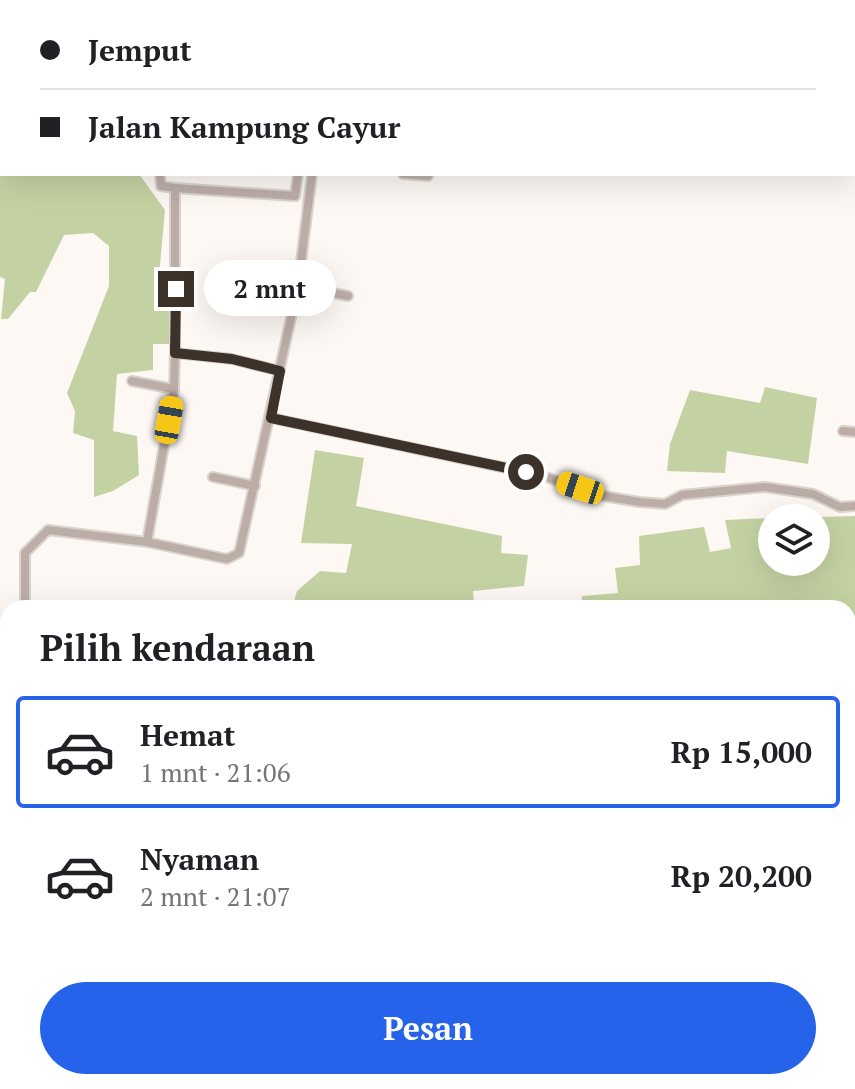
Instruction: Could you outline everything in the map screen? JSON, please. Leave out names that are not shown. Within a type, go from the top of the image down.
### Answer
[{"type":"street","points":[[160,176],[161,186],[295,196],[298,176]]},
{"type":"street","points":[[25,600],[26,551],[46,531],[77,531],[227,559],[236,556],[242,547],[298,286],[312,176]]},
{"type":"street","points":[[147,542],[174,389],[175,188]]},
{"type":"street","points":[[298,286],[348,296]]},
{"type":"street","points":[[175,353],[210,355],[280,371]]},
{"type":"street","points":[[132,381],[174,389]]},
{"type":"street","points":[[271,418],[544,476],[592,494],[639,502],[665,504],[682,495],[765,487],[813,494],[840,507],[855,506]]},
{"type":"street","points":[[843,431],[855,432]]},
{"type":"street","points":[[213,477],[255,486]]},
{"type":"green space","points":[[0,176],[140,176],[165,210],[159,276],[180,278],[175,344],[153,344],[153,370],[117,374],[113,431],[137,436],[139,475],[113,491],[94,497],[94,440],[73,433],[75,411],[67,393],[109,286],[109,246],[93,233],[64,235],[36,292],[30,292],[8,319],[1,319],[5,279],[0,277]]},
{"type":"green space","points":[[765,387],[817,398],[808,464],[727,451],[725,473],[667,471],[670,444],[690,390],[760,403]]},
{"type":"green space","points":[[315,450],[364,458],[356,506],[502,536],[501,553],[528,555],[524,586],[473,591],[474,600],[294,600],[297,591],[320,571],[346,573],[352,544],[301,543]]},
{"type":"green space","points":[[855,516],[855,600],[582,600],[582,596],[618,593],[615,568],[640,565],[639,536],[704,527],[710,552],[731,548],[725,520],[758,519],[758,576],[830,576],[830,517]]},
{"type":"route","points":[[176,289],[175,353],[198,353],[280,371],[271,418],[526,472]]}]
